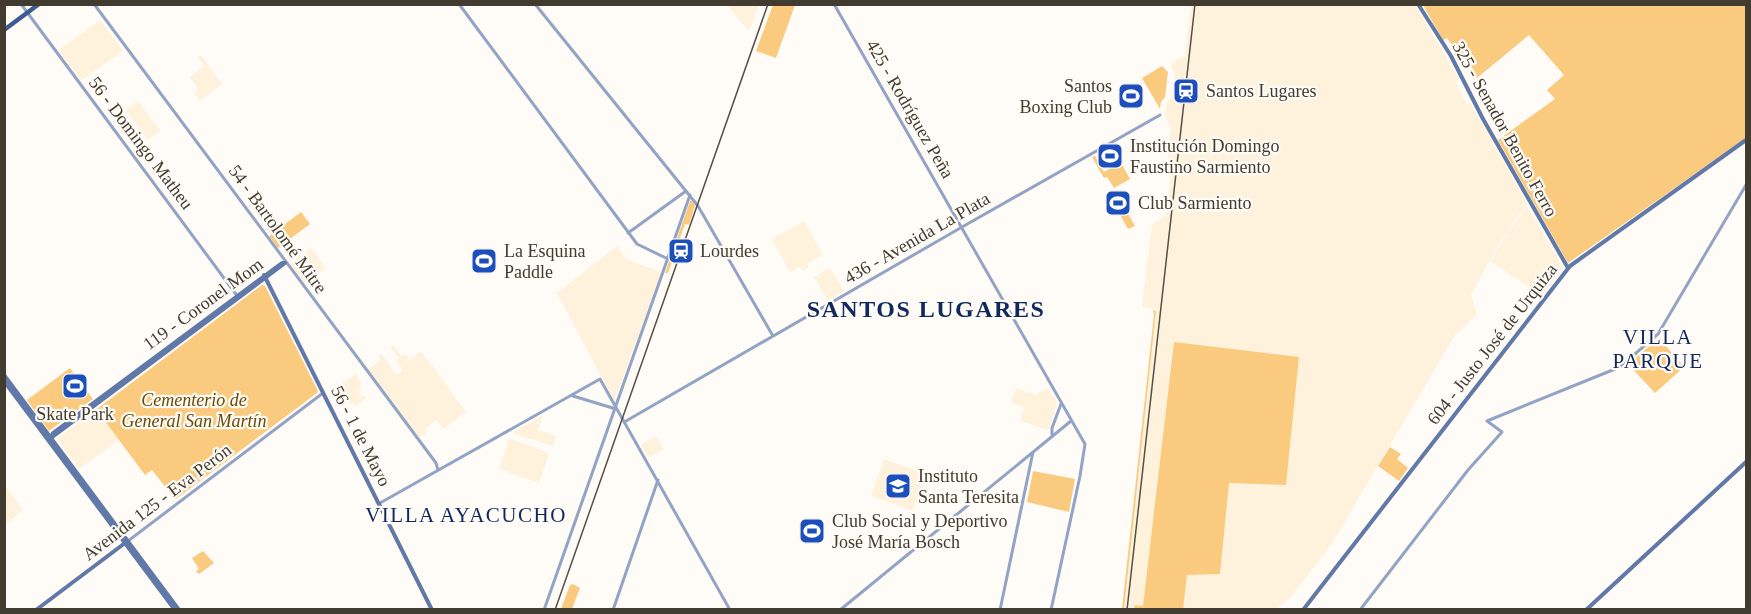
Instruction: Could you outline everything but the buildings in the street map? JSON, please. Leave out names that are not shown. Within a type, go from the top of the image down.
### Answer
[{"type":"main road","points":[[4,30],[39,4]]},
{"type":"main road","name":"325 - Senador Benito Ferro","points":[[1418,4],[1454,62],[1486,126],[1568,268]]},
{"type":"main road","name":"604 - Justo José de Urquiza","points":[[1303,609],[1568,268],[1746,140]]},
{"type":"main road","name":"119 - Coronel Mom","points":[[51,438],[57,430],[285,263]]},
{"type":"main road","name":"56 - 1 de Mayo","points":[[265,277],[432,609]]},
{"type":"main road","points":[[4,375],[175,609]]},
{"type":"main road","points":[[4,381],[180,609]]},
{"type":"main road","points":[[1586,609],[1746,462]]},
{"type":"main road","name":"Avenida 125 - Eva Perón","points":[[36,609],[127,542]]},
{"type":"street","name":"56 - Domingo Matheu","points":[[21,4],[238,296]]},
{"type":"street","name":"54 - Bartolomé Mitre","points":[[94,4],[430,455],[438,466],[438,471]]},
{"type":"street","points":[[459,4],[628,233],[638,245],[668,259]]},
{"type":"street","points":[[535,4],[697,204],[773,336]]},
{"type":"street","name":"425 - Rodríguez Peña","points":[[834,4],[1085,447],[1051,609]]},
{"type":"street","name":"436 - Avenida La Plata","points":[[626,421],[1160,115]]},
{"type":"street","points":[[1360,609],[1468,470],[1502,432],[1487,421],[1620,367],[1653,340],[1746,185]]},
{"type":"street","points":[[628,233],[686,191]]},
{"type":"street","points":[[543,609],[616,409],[690,195]]},
{"type":"street","points":[[380,503],[600,379],[616,409],[626,421],[627,428],[730,609]]},
{"type":"street","name":"Avenida 125 - Eva Perón","points":[[127,542],[323,393]]},
{"type":"street","points":[[572,396],[616,409]]},
{"type":"street","points":[[1052,435],[1052,428],[1061,404]]},
{"type":"street","points":[[840,609],[1071,421]]},
{"type":"street","points":[[1000,609],[1033,452]]},
{"type":"street","points":[[613,609],[658,480]]},
{"type":"shaded area","points":[[727,5],[759,5],[749,30],[748,30]]},
{"type":"shaded area","points":[[1191,5],[1415,5],[1459,79],[1456,83],[1466,104],[1471,104],[1527,204],[1499,243],[1471,295],[1477,314],[1455,335],[1331,545],[1290,598],[1275,609],[1124,610],[1156,309],[1142,307],[1152,224],[1166,215],[1172,165],[1167,158],[1171,128],[1165,116],[1166,103],[1172,97],[1175,72],[1171,68],[1172,63],[1185,56]]},
{"type":"shaded area","points":[[99,21],[123,51],[80,81],[59,50]]},
{"type":"shaded area","points":[[201,55],[222,84],[200,101],[194,92],[198,89],[190,77],[204,66],[198,57]]},
{"type":"shaded area","points":[[138,101],[160,131],[148,140],[126,110]]},
{"type":"shaded area","points":[[1527,206],[1563,268],[1542,295],[1491,262],[1499,246]]},
{"type":"shaded area","points":[[804,221],[823,255],[807,263],[809,267],[802,271],[800,267],[790,272],[772,239]]},
{"type":"shaded area","points":[[617,246],[627,260],[662,272],[615,399],[613,399],[557,293]]},
{"type":"shaded area","points":[[311,248],[326,268],[304,283],[290,264]]},
{"type":"shaded area","points":[[830,268],[844,291],[828,301],[814,277]]},
{"type":"shaded area","points":[[393,345],[401,356],[405,354],[410,360],[421,351],[466,412],[443,429],[436,420],[425,429],[427,432],[419,438],[368,369],[381,360],[378,356],[381,354],[397,375],[403,370],[396,361],[399,358],[390,347]]},
{"type":"shaded area","points":[[355,374],[362,383],[359,385],[361,388],[358,391],[361,393],[358,396],[360,398],[364,395],[366,398],[356,406],[353,403],[350,404],[337,387]]},
{"type":"shaded area","points":[[1016,388],[1035,395],[1048,388],[1057,403],[1049,430],[1020,421],[1024,407],[1011,402]]},
{"type":"shaded area","points":[[93,412],[100,421],[103,419],[118,440],[79,469],[57,439]]},
{"type":"shaded area","points":[[543,415],[538,430],[556,436],[553,446],[512,433]]},
{"type":"shaded area","points":[[656,436],[664,449],[648,458],[641,445]]},
{"type":"shaded area","points":[[511,439],[549,453],[539,483],[499,469]]},
{"type":"shaded area","name":"Instituto Santa Teresita","points":[[884,459],[926,474],[913,511],[871,496]]},
{"type":"shaded area","points":[[5,485],[23,510],[5,525]]},
{"type":"green space","points":[[773,5],[795,5],[776,58],[756,51]]},
{"type":"green space","points":[[1423,5],[1746,5],[1746,138],[1568,263],[1498,140],[1555,99],[1547,90],[1564,75],[1529,35],[1477,78],[1470,64],[1463,59],[1447,38],[1443,40]]},
{"type":"green space","points":[[1162,66],[1168,72],[1165,97],[1160,109],[1142,78]]},
{"type":"green space","points":[[1108,149],[1117,164],[1121,163],[1130,179],[1114,188],[1107,177],[1104,178],[1092,157],[1095,156],[1104,172],[1114,166],[1105,150]]},
{"type":"green space","name":"Club Sarmiento","points":[[1120,192],[1135,226],[1128,229],[1119,213],[1116,215],[1107,199]]},
{"type":"green space","points":[[690,201],[695,205],[689,225],[685,224],[668,273],[665,273]]},
{"type":"green space","points":[[301,212],[310,224],[278,248],[269,236]]},
{"type":"green space","name":"Cementerio de General San Martín","points":[[262,285],[265,286],[318,391],[176,499],[152,470],[145,475],[104,420],[100,421],[93,412]]},
{"type":"green space","points":[[1153,310],[1156,311],[1124,609],[1122,609],[1154,315]]},
{"type":"green space","points":[[1659,338],[1684,367],[1655,393],[1628,364]]},
{"type":"green space","points":[[1174,342],[1299,357],[1286,485],[1229,483],[1220,574],[1187,575],[1183,609],[1134,609],[1135,605],[1143,606]]},
{"type":"green space","points":[[70,368],[93,399],[49,431],[27,400]]},
{"type":"green space","points":[[1390,447],[1401,454],[1397,459],[1408,468],[1399,481],[1378,466]]},
{"type":"green space","points":[[1033,471],[1075,479],[1069,512],[1027,502]]},
{"type":"green space","points":[[203,551],[214,563],[199,574],[196,571],[199,569],[192,558]]},
{"type":"green space","points":[[573,584],[580,588],[572,609],[561,609],[570,585]]},
{"type":"railway","points":[[555,610],[768,4]]},
{"type":"railway","points":[[1127,610],[1195,4]]},
{"type":"place","name":"Santos Lugares","points":[[1186,91]]},
{"type":"place","name":"Santos Boxing Club","points":[[1131,96]]},
{"type":"place","name":"Institución Domingo Faustino Sarmiento","points":[[1110,156]]},
{"type":"place","name":"Club Sarmiento","points":[[1118,203]]},
{"type":"place","name":"Lourdes","points":[[681,251]]},
{"type":"place","name":"La Esquina Paddle","points":[[484,261]]},
{"type":"place","name":"Skate Park","points":[[75,386]]},
{"type":"place","name":"Instituto Santa Teresita","points":[[898,486]]},
{"type":"place","name":"Club Social y Deportivo José María Bosch","points":[[812,531]]},
{"type":"district","name":"SANTOS LUGARES","points":[[926,309]]},
{"type":"district","name":"VILLA PARQUE","points":[[1658,349]]},
{"type":"district","name":"VILLA AYACUCHO","points":[[466,515]]}]
